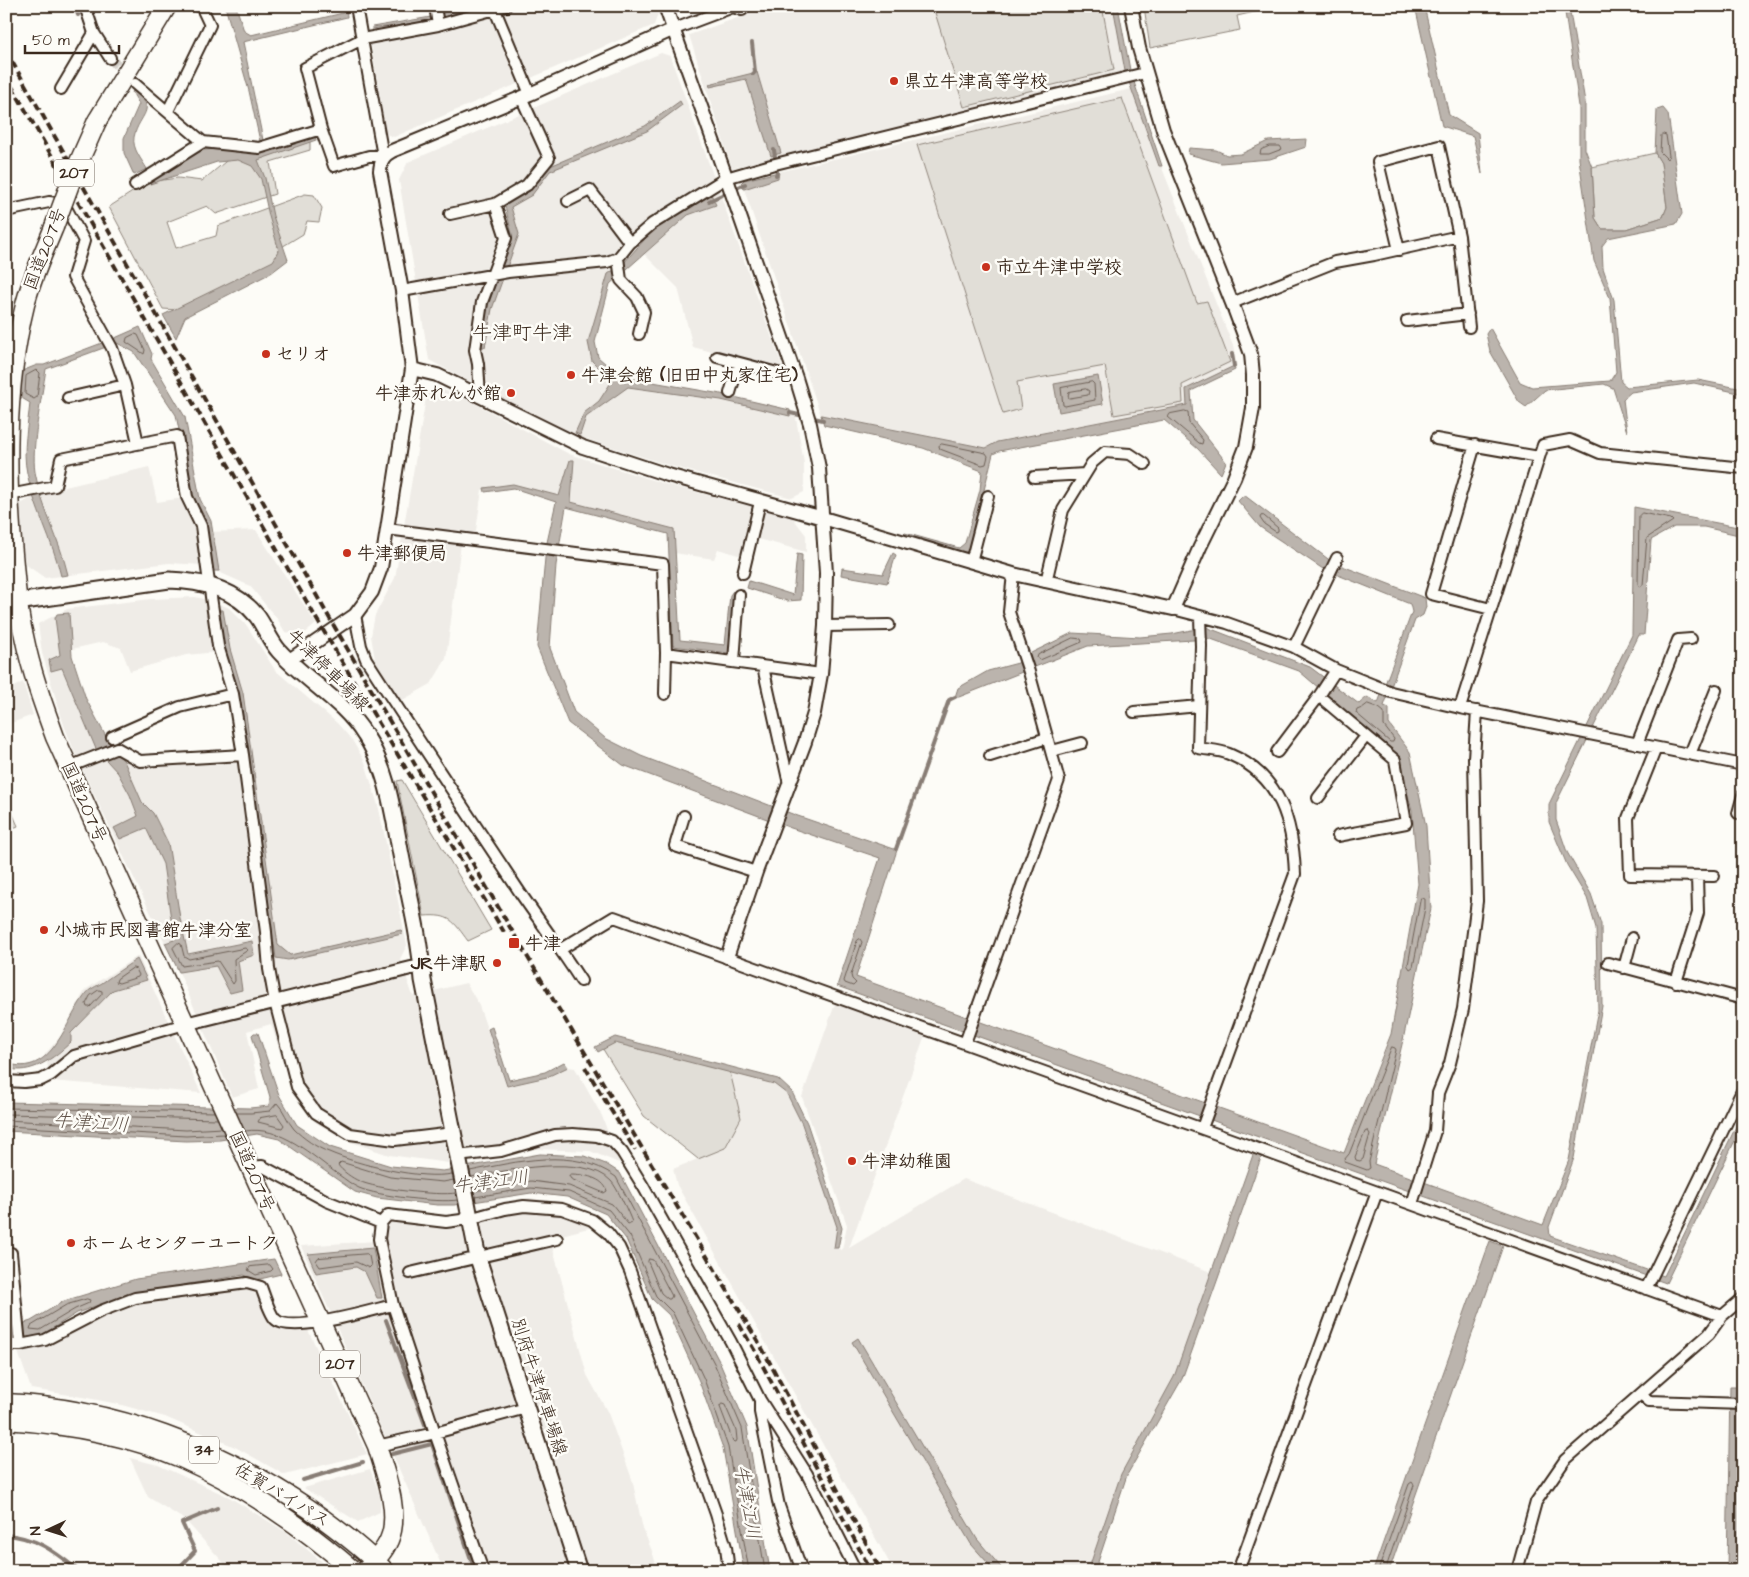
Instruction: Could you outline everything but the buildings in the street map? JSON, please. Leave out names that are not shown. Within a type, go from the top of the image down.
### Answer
[{"type":"highway","name":"国道207号","points":[[167,6],[97,121],[74,173],[25,303],[14,356],[9,418],[8,525],[17,602],[35,679],[52,730],[68,768],[377,1446],[392,1494],[393,1517],[390,1539],[375,1567]]},
{"type":"highway","name":"佐賀バイパス","points":[[6,1403],[52,1407],[113,1419],[164,1435],[207,1452],[286,1493],[331,1524],[375,1567]]},
{"type":"highway","name":"佐賀バイパス","points":[[6,1420],[46,1423],[90,1431],[139,1444],[183,1459],[261,1501],[306,1532],[354,1571]]},
{"type":"main road","name":"牛津停車場線","points":[[17,602],[169,580],[191,581],[210,585],[245,604],[256,616],[277,649],[288,661],[348,712],[366,735],[379,762],[389,794],[421,953],[422,967]]},
{"type":"main road","points":[[422,967],[458,1159]]},
{"type":"main road","name":"別府牛津停車場線","points":[[458,1159],[478,1258],[579,1571]]},
{"type":"street","points":[[85,6],[94,33],[110,58]]},
{"type":"street","points":[[168,111],[210,25],[201,6]]},
{"type":"street","points":[[356,6],[383,156]]},
{"type":"street","points":[[383,156],[369,156],[334,166],[321,129],[305,68],[362,39],[438,25],[506,6]]},
{"type":"street","points":[[665,6],[796,378],[810,424],[820,468],[826,573],[822,674],[814,713],[727,957]]},
{"type":"street","points":[[1131,6],[1140,74],[1232,303],[1251,354],[1252,368],[1253,408],[1246,447],[1234,478],[1200,547],[1173,609]]},
{"type":"street","points":[[288,661],[355,614],[364,604],[381,568],[412,369],[402,291],[380,171],[380,163],[383,156],[392,150],[526,96],[672,30],[733,7],[742,10]]},
{"type":"street","points":[[436,8],[438,25]]},
{"type":"street","points":[[450,214],[495,204],[527,185],[549,158],[495,10]]},
{"type":"street","points":[[61,89],[94,33]]},
{"type":"street","points":[[402,291],[508,272],[606,262],[618,258],[630,243],[652,224],[775,164],[1140,74]]},
{"type":"street","points":[[135,84],[204,142],[259,148],[321,129]]},
{"type":"street","points":[[135,185],[204,142]]},
{"type":"street","points":[[1399,250],[1378,162],[1439,146],[1459,236],[1469,327]]},
{"type":"street","points":[[568,201],[590,190],[630,243]]},
{"type":"street","points":[[6,211],[48,202],[64,204],[84,241],[73,277],[110,343],[126,385],[138,443]]},
{"type":"street","points":[[480,397],[478,364],[475,350],[482,302],[506,238],[495,204]]},
{"type":"street","points":[[1232,303],[1334,262],[1459,236]]},
{"type":"street","points":[[618,258],[621,280],[637,296],[644,312],[639,334]]},
{"type":"street","points":[[1408,321],[1468,314]]},
{"type":"street","points":[[717,357],[796,378]]},
{"type":"street","points":[[730,393],[739,363]]},
{"type":"street","points":[[412,369],[437,375],[583,447],[668,475],[1013,574],[1173,609],[1227,623],[1294,647],[1336,670],[1391,692],[1460,708],[1743,765]]},
{"type":"street","points":[[68,398],[126,385]]},
{"type":"street","points":[[9,495],[55,486],[61,459],[178,436],[187,497],[201,526],[218,646],[233,694],[243,755],[266,932],[269,970],[275,1002],[297,1087],[316,1113],[350,1134],[395,1140],[453,1133]]},
{"type":"street","points":[[1436,439],[1539,457]]},
{"type":"street","points":[[1460,708],[1543,445],[1570,440],[1600,453],[1743,468]]},
{"type":"street","points":[[1475,445],[1431,594],[1490,609]]},
{"type":"street","points":[[1046,582],[1063,510],[1092,464],[1105,452],[1130,454],[1146,464]]},
{"type":"street","points":[[1034,476],[1084,474]]},
{"type":"street","points":[[971,562],[988,496]]},
{"type":"street","points":[[743,573],[760,502]]},
{"type":"street","points":[[387,529],[663,564],[666,694]]},
{"type":"street","points":[[1294,647],[1338,558]]},
{"type":"street","points":[[965,1043],[1059,780],[1024,653],[1009,612],[1013,574]]},
{"type":"street","points":[[734,661],[739,595]]},
{"type":"street","points":[[355,614],[361,646],[366,659],[581,981]]},
{"type":"street","points":[[1200,617],[1198,748],[1227,753],[1254,768],[1278,796],[1288,818],[1294,847],[1295,874],[1202,1128]]},
{"type":"street","points":[[825,626],[889,625]]},
{"type":"street","points":[[1637,744],[1678,640],[1691,639]]},
{"type":"street","points":[[666,654],[734,661],[763,667],[822,674]]},
{"type":"street","points":[[763,667],[789,784]]},
{"type":"street","points":[[1277,752],[1320,696],[1336,670]]},
{"type":"street","points":[[1690,754],[1716,690]]},
{"type":"street","points":[[112,737],[180,708],[233,694]]},
{"type":"street","points":[[1320,696],[1395,760],[1406,823],[1338,836]]},
{"type":"street","points":[[1134,712],[1199,706]]},
{"type":"street","points":[[1412,1204],[1435,1131],[1438,1093],[1450,1063],[1463,1009],[1477,901],[1474,758],[1477,711]]},
{"type":"street","points":[[1318,798],[1366,736]]},
{"type":"street","points":[[990,756],[1048,738]]},
{"type":"street","points":[[1052,751],[1082,743]]},
{"type":"street","points":[[68,768],[117,748],[140,761],[243,755]]},
{"type":"street","points":[[1656,748],[1628,818],[1630,875],[1714,876]]},
{"type":"street","points":[[1738,813],[1743,795]]},
{"type":"street","points":[[684,816],[675,846],[756,872]]},
{"type":"street","points":[[1676,982],[1698,913],[1697,876]]},
{"type":"street","points":[[561,949],[614,917],[1376,1192],[1650,1280],[1722,1316]]},
{"type":"street","points":[[1624,968],[1632,938]]},
{"type":"street","points":[[1608,963],[1743,999]]},
{"type":"street","points":[[6,1081],[24,1082],[41,1080],[51,1075],[74,1056],[186,1024],[411,968],[422,967]]},
{"type":"street","points":[[1650,1280],[1743,1089]]},
{"type":"street","points":[[458,1159],[501,1151],[554,1135],[597,1136],[612,1141],[622,1152],[643,1186],[731,1342],[760,1400],[807,1474],[856,1571]]},
{"type":"street","points":[[248,1163],[262,1166],[327,1201],[381,1223]]},
{"type":"street","points":[[1238,1571],[1376,1192]]},
{"type":"street","points":[[483,1571],[435,1433],[394,1305],[379,1239],[381,1223],[388,1215],[446,1222],[524,1206],[562,1209],[592,1220],[608,1233],[619,1247],[630,1271],[716,1514],[726,1547],[729,1571]]},
{"type":"street","points":[[410,1273],[557,1239]]},
{"type":"street","points":[[11,1253],[20,1345]]},
{"type":"street","points":[[6,1346],[45,1340],[101,1310],[135,1298],[247,1282],[261,1287],[275,1319],[286,1325],[321,1322],[394,1305]]},
{"type":"street","points":[[1517,1571],[1536,1502],[1565,1460],[1709,1334],[1722,1316],[1743,1298]]},
{"type":"street","points":[[1641,1394],[1650,1401],[1743,1404]]},
{"type":"street","points":[[760,1400],[760,1412],[779,1506],[802,1571]]},
{"type":"street","points":[[377,1446],[435,1433],[526,1408]]},
{"type":"shaded area","points":[[519,6],[656,6],[658,14],[654,25],[394,137],[386,134],[371,44],[439,31]]},
{"type":"shaded area","name":"県立牛津高等学校","points":[[741,6],[1116,6],[1128,70],[732,168],[689,35],[740,17]]},
{"type":"shaded area","points":[[933,6],[1102,6],[1114,70],[964,107]]},
{"type":"shaded area","points":[[1144,6],[1272,6],[1272,8],[1237,16],[1240,30],[1150,48]]},
{"type":"shaded area","points":[[661,53],[670,56],[784,371],[693,347],[678,288],[640,250],[609,278],[592,343],[597,362],[619,380],[795,413],[804,463],[804,492],[792,498],[671,466],[574,435],[429,360],[399,180],[408,162]]},
{"type":"shaded area","name":"市立牛津中学校","points":[[1135,88],[1162,168],[1233,346],[1237,367],[1189,389],[1189,407],[984,451],[821,416],[744,189],[744,180]]},
{"type":"shaded area","points":[[1122,98],[1197,303],[1207,301],[1230,362],[1182,385],[1183,403],[1114,415],[1105,366],[1017,382],[1021,409],[1003,414],[917,145]]},
{"type":"shaded area","points":[[310,140],[310,150],[270,162],[275,194],[216,214],[207,206],[167,222],[176,248],[216,236],[218,226],[305,194],[314,195],[322,208],[319,222],[307,221],[303,234],[280,248],[274,265],[177,310],[163,309],[109,207],[148,182],[178,178],[202,181],[231,157]]},
{"type":"shaded area","points":[[1655,153],[1661,163],[1667,207],[1663,217],[1626,229],[1602,229],[1595,218],[1592,167]]},
{"type":"shaded area","points":[[437,388],[463,397],[569,454],[665,484],[792,517],[806,535],[806,552],[751,537],[745,557],[718,549],[714,559],[674,553],[670,532],[513,485],[482,490],[474,544],[461,543],[446,659],[431,684],[399,702],[376,665],[371,636],[375,615],[395,578],[427,392]]},
{"type":"shaded area","points":[[149,467],[157,502],[196,496],[210,532],[256,530],[316,624],[303,635],[285,632],[278,620],[250,586],[203,565],[169,563],[45,578],[25,564],[17,506],[40,493]]},
{"type":"shaded area","points":[[195,597],[229,608],[247,626],[275,670],[337,723],[352,740],[365,762],[379,809],[407,945],[400,959],[413,996],[466,983],[478,1003],[507,1086],[547,1077],[568,1067],[575,1068],[602,1116],[619,1163],[590,1151],[536,1149],[449,1163],[389,1155],[348,1141],[315,1122],[293,1092],[271,1024],[247,1031],[259,1089],[232,1097],[179,972],[78,761],[64,725],[42,653],[38,624],[67,609],[151,599]],"holes":[[[103,642],[121,648],[130,671],[186,655],[228,651],[242,694],[249,751],[141,758],[104,748],[68,650]]]},
{"type":"shaded area","points":[[23,682],[33,715],[6,725],[6,691]]},
{"type":"shaded area","points":[[402,780],[491,930],[468,941],[459,928],[450,920],[440,916],[424,916],[397,781]]},
{"type":"shaded area","points":[[6,799],[18,826],[6,831]]},
{"type":"shaded area","points":[[138,956],[201,1093],[51,1081],[45,1054],[60,1037],[85,990]]},
{"type":"shaded area","points":[[835,1004],[925,1035],[849,1248],[964,1179],[1211,1272],[1214,1276],[1176,1379],[1124,1477],[1092,1571],[894,1571],[677,1185],[673,1169],[725,1148],[741,1118],[730,1072],[776,1082],[789,1093],[806,1124],[840,1227],[836,1248],[842,1250],[847,1225],[802,1097]]},
{"type":"shaded area","points":[[614,1040],[730,1072],[741,1118],[725,1148],[698,1159],[644,1116],[601,1046]]},
{"type":"shaded area","points":[[529,1198],[565,1204],[600,1216],[608,1223],[550,1238],[587,1375],[608,1413],[632,1479],[643,1529],[658,1571],[444,1571],[301,1246],[376,1241],[383,1208],[448,1216]]},
{"type":"shaded area","points":[[247,1289],[258,1296],[271,1320],[284,1329],[307,1328],[367,1454],[285,1475],[235,1447],[165,1417],[118,1404],[31,1389],[18,1352],[50,1343],[99,1319],[142,1303]]},
{"type":"shaded area","points":[[130,1458],[158,1465],[229,1497],[286,1532],[333,1571],[231,1571],[185,1520],[148,1497]]},
{"type":"shaded area","points":[[370,1469],[380,1495],[380,1512],[358,1522],[304,1488]]},
{"type":"water","points":[[225,6],[236,6],[244,31],[251,35],[343,13],[342,6],[346,6],[347,17],[243,42],[263,140],[260,141],[249,91]]},
{"type":"water","points":[[462,6],[469,6],[436,19],[372,29],[372,27],[431,17]]},
{"type":"water","points":[[1113,6],[1118,6],[1130,70],[1162,166],[1159,166],[1125,71]]},
{"type":"water","points":[[1415,6],[1424,6],[1449,115],[1478,133],[1482,174],[1473,136],[1442,126]]},
{"type":"water","points":[[1564,6],[1569,6],[1585,102],[1585,149],[1592,167],[1595,218],[1602,229],[1626,229],[1663,217],[1667,207],[1661,163],[1655,153],[1657,110],[1663,108],[1668,114],[1682,214],[1676,224],[1608,238],[1602,246],[1603,268],[1614,300],[1621,382],[1627,387],[1698,380],[1743,389],[1743,394],[1694,383],[1631,392],[1623,399],[1627,432],[1613,388],[1604,384],[1545,390],[1526,407],[1519,402],[1490,351],[1486,334],[1490,328],[1520,382],[1532,387],[1610,381],[1616,372],[1610,298],[1594,261],[1579,159],[1579,106]]},
{"type":"water","points":[[757,72],[781,153],[771,156],[746,79],[710,87],[709,84]]},
{"type":"water","points":[[134,90],[145,103],[146,108],[136,129],[134,146],[147,169],[134,175],[124,153],[124,138],[139,104],[132,92]]},
{"type":"water","points":[[680,101],[682,105],[647,131],[550,171],[532,195],[511,207],[519,234],[492,309],[485,347],[481,347],[487,309],[512,234],[505,206],[530,191],[548,167],[645,126]]},
{"type":"water","points":[[315,137],[316,140],[258,160],[265,178],[273,216],[288,260],[271,273],[185,317],[176,338],[163,315],[273,261],[279,251],[261,179],[252,166],[238,160],[217,162],[144,186],[141,183],[203,150],[262,152]]},
{"type":"water","points":[[1307,139],[1306,147],[1270,159],[1221,163],[1188,154],[1189,148],[1216,150],[1227,155],[1241,154],[1268,141]]},
{"type":"water","points":[[779,172],[778,178],[744,189],[741,183],[744,180]]},
{"type":"water","points":[[711,194],[716,205],[688,215],[610,284],[595,342],[598,357],[615,372],[630,378],[721,394],[790,410],[790,416],[721,400],[628,387],[586,417],[580,435],[575,433],[584,413],[599,401],[612,381],[592,361],[588,342],[608,274],[623,264],[651,232],[685,208]]},
{"type":"water","points":[[140,327],[152,354],[151,359],[185,417],[200,499],[211,521],[219,571],[213,571],[205,523],[192,495],[176,415],[134,352],[117,343],[46,369],[34,449],[34,461],[38,485],[65,562],[68,575],[61,576],[34,499],[27,473],[25,447],[30,403],[20,397],[22,371],[37,365],[44,365]]},
{"type":"water","points":[[1234,366],[1235,370],[1191,391],[1193,420],[1226,462],[1221,474],[1198,449],[1164,420],[999,451],[993,454],[969,550],[963,554],[902,536],[905,533],[959,548],[965,543],[980,490],[982,471],[923,448],[824,425],[821,415],[986,448],[997,442],[1187,405],[1186,389]]},
{"type":"water","points":[[1098,376],[1103,404],[1059,412],[1054,384]]},
{"type":"water","points":[[570,460],[574,460],[571,502],[674,529],[680,640],[725,645],[730,595],[733,591],[737,596],[729,653],[673,646],[668,534],[566,507],[556,565],[550,648],[574,712],[605,738],[641,756],[795,815],[897,850],[856,977],[1344,1153],[1391,1034],[1418,884],[1412,810],[1397,755],[1299,671],[1211,639],[1088,646],[955,697],[958,688],[988,671],[1018,663],[1029,654],[1072,633],[1140,637],[1172,634],[1206,627],[1310,667],[1359,704],[1367,697],[1378,703],[1412,612],[1410,604],[1323,569],[1260,527],[1238,501],[1244,495],[1332,562],[1425,598],[1426,607],[1423,615],[1415,620],[1384,706],[1389,708],[1389,724],[1410,752],[1426,826],[1431,908],[1374,1164],[1543,1225],[1569,1160],[1598,1010],[1596,928],[1587,898],[1567,865],[1549,822],[1549,804],[1632,635],[1634,507],[1743,528],[1743,536],[1704,527],[1674,527],[1651,540],[1644,635],[1639,635],[1556,803],[1556,820],[1567,852],[1591,894],[1601,924],[1602,1006],[1574,1158],[1549,1227],[1550,1236],[1664,1276],[1743,1112],[1743,1124],[1666,1283],[837,986],[880,858],[791,828],[623,765],[568,723],[537,647],[546,547],[556,502],[513,488],[485,492],[484,488],[513,484],[559,496]]},
{"type":"water","points":[[893,553],[896,555],[887,583],[841,575],[842,568],[883,574]]},
{"type":"water","points":[[797,554],[802,555],[801,600],[787,601],[747,588],[749,581],[793,595]]},
{"type":"water","points":[[218,610],[223,610],[230,649],[243,693],[278,945],[290,955],[401,930],[402,934],[288,960],[276,958],[239,695],[225,650]]},
{"type":"water","points":[[69,613],[72,656],[86,699],[112,748],[124,761],[142,802],[153,813],[168,843],[188,954],[252,941],[254,955],[238,961],[242,990],[230,993],[216,966],[179,972],[165,943],[174,940],[163,864],[146,828],[120,839],[114,828],[138,816],[130,795],[118,773],[96,749],[62,668],[51,671],[49,660],[60,655],[55,618],[57,614]]},
{"type":"water","points":[[137,959],[147,980],[113,990],[71,1033],[71,1042],[42,1064],[24,1070],[6,1068],[6,1063],[22,1066],[35,1063],[46,1055],[56,1044],[87,992]]},
{"type":"water","points":[[492,1027],[509,1080],[545,1072],[564,1062],[568,1067],[547,1077],[507,1086],[488,1029]]},
{"type":"water","name":"牛津江川","points":[[258,1033],[279,1095],[297,1125],[330,1147],[391,1166],[443,1171],[540,1154],[584,1156],[606,1164],[620,1173],[719,1361],[747,1427],[770,1571],[744,1571],[723,1448],[699,1381],[669,1315],[652,1299],[626,1239],[606,1214],[567,1197],[531,1193],[454,1205],[437,1205],[377,1198],[355,1192],[279,1139],[257,1134],[220,1140],[186,1141],[6,1131],[6,1102],[250,1108],[269,1106],[270,1097],[252,1035]]},
{"type":"water","points":[[615,1037],[778,1079],[792,1092],[807,1123],[842,1228],[838,1248],[834,1248],[837,1227],[802,1124],[787,1094],[774,1084],[615,1043],[598,1052],[595,1047]]},
{"type":"water","points":[[1254,1152],[1262,1155],[1182,1379],[1127,1475],[1095,1571],[1088,1571],[1121,1474],[1174,1377]]},
{"type":"water","points":[[1490,1241],[1503,1246],[1389,1571],[1373,1571]]},
{"type":"water","points":[[373,1248],[382,1298],[377,1298],[365,1272],[356,1267],[316,1273],[308,1254]]},
{"type":"water","points":[[274,1259],[281,1274],[256,1280],[244,1275],[127,1294],[77,1313],[42,1335],[6,1340],[6,1329],[31,1321],[64,1301],[136,1279]]},
{"type":"water","points":[[858,1338],[977,1539],[1004,1571],[995,1571],[971,1544],[852,1342]]},
{"type":"water","points":[[1730,1386],[1743,1386],[1743,1397],[1741,1397],[1738,1571],[1727,1571]]},
{"type":"waterway","points":[[75,6],[78,15]]},
{"type":"waterway","points":[[752,43],[755,72],[753,74]]},
{"type":"waterway","points":[[774,150],[776,175]]},
{"type":"waterway","points":[[709,201],[745,184]]},
{"type":"waterway","points":[[1232,354],[1234,366]]},
{"type":"waterway","points":[[790,413],[823,420]]},
{"type":"waterway","points":[[896,849],[949,700],[955,697]]},
{"type":"waterway","points":[[386,1320],[426,1427]]},
{"type":"waterway","points":[[392,1454],[432,1444],[475,1571]]},
{"type":"waterway","points":[[303,1480],[363,1462]]},
{"type":"waterway","points":[[176,1571],[195,1551],[182,1523],[217,1508]]},
{"type":"waterway","points":[[6,1535],[17,1536],[46,1547],[79,1571]]},
{"type":"tunnel","points":[[110,58],[128,77]]},
{"type":"railway","points":[[6,51],[330,619],[518,941],[763,1350],[881,1571]]},
{"type":"railway","points":[[6,76],[320,625],[504,932]]},
{"type":"railway","points":[[585,1067],[635,1150]]},
{"type":"railway","points":[[739,1324],[871,1571]]},
{"type":"place","name":"県立牛津高等学校","points":[[894,81]]},
{"type":"place","name":"市立牛津中学校","points":[[986,267]]},
{"type":"place","name":"セリオ","points":[[266,354]]},
{"type":"place","name":"牛津会館 (旧田中丸家住宅)","points":[[571,375]]},
{"type":"place","name":"牛津赤れんが館","points":[[511,393]]},
{"type":"place","name":"牛津郵便局","points":[[347,553]]},
{"type":"place","name":"小城市民図書館牛津分室","points":[[44,930]]},
{"type":"place","name":"牛津","points":[[514,943]]},
{"type":"place","name":"JR牛津駅","points":[[497,963]]},
{"type":"place","name":"牛津幼稚園","points":[[852,1161]]},
{"type":"place","name":"ホ－ムセンターユートク","points":[[71,1243]]},
{"type":"district","name":"牛津町牛津","points":[[522,333]]}]
